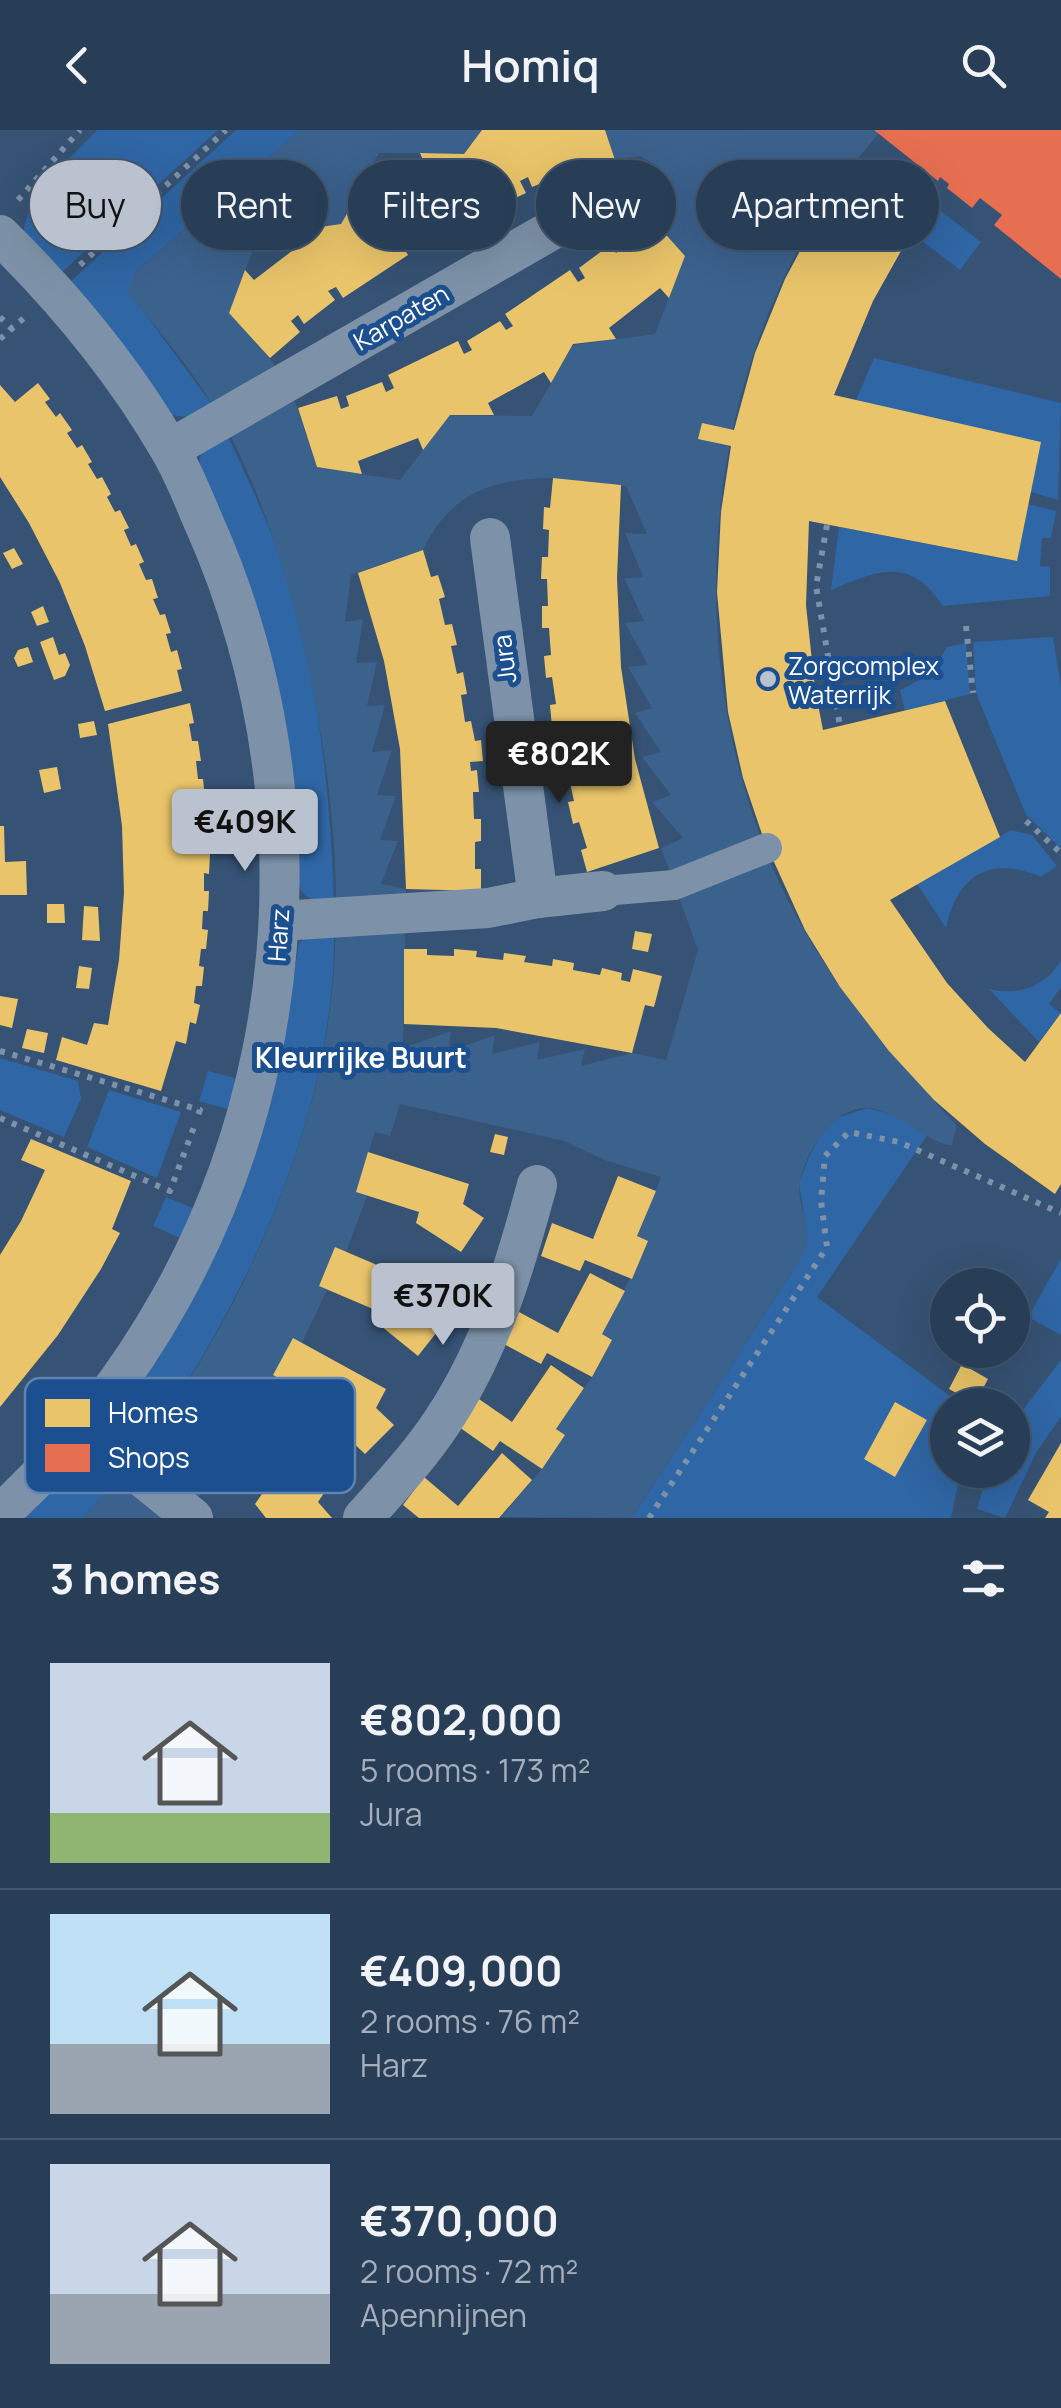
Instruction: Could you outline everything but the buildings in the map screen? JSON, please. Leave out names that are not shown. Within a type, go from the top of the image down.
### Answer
[{"type":"street","name":"Harz","points":[[6,222],[121,374],[170,449],[222,565],[252,655],[271,740],[280,858],[280,921],[269,1027],[256,1085],[213,1210],[152,1331],[120,1378]]},
{"type":"street","name":"Karpaten","points":[[170,449],[536,239]]},
{"type":"street","name":"Jura","points":[[490,538],[538,898]]},
{"type":"street","points":[[280,921],[488,908],[538,898],[674,884],[767,848]]},
{"type":"street","points":[[363,1518],[443,1421],[476,1361],[501,1306],[538,1186]]},
{"type":"street","name":"Harz","points":[[0,1514],[25,1489]]},
{"type":"street","points":[[161,1493],[191,1517]]},
{"type":"path","points":[[6,222],[80,130]]},
{"type":"path","points":[[54,289],[226,130]]},
{"type":"path","points":[[0,318],[14,326],[0,339]]},
{"type":"path","points":[[827,524],[816,586],[840,726]]},
{"type":"path","points":[[966,626],[973,694]]},
{"type":"path","points":[[1026,822],[1061,853]]},
{"type":"path","points":[[0,1051],[200,1110],[170,1191],[0,1118]]},
{"type":"path","points":[[650,1518],[827,1247],[821,1202],[825,1156],[849,1132],[898,1142],[1061,1213]]},
{"type":"shaded area","points":[[97,130],[218,130],[161,182],[161,160],[69,160]]},
{"type":"shaded area","points":[[236,130],[300,130],[265,160],[203,160]]},
{"type":"shaded area","points":[[300,130],[482,130],[464,154],[379,153],[375,160],[348,160],[348,211],[341,224],[328,226],[328,160],[265,160]]},
{"type":"shaded area","points":[[605,130],[882,130],[859,160],[696,160],[696,250],[800,250],[772,304],[739,403],[720,506],[717,610],[727,714],[753,815],[793,910],[848,996],[957,1126],[952,1145],[944,1144],[870,1108],[845,1114],[824,1132],[800,1181],[807,1234],[804,1252],[632,1518],[501,1517],[565,1435],[556,1429],[612,1340],[602,1334],[648,1242],[637,1236],[661,1177],[607,1161],[564,1141],[400,1104],[390,1136],[375,1132],[356,1192],[367,1196],[346,1252],[335,1248],[319,1285],[327,1290],[302,1343],[293,1339],[273,1375],[279,1378],[189,1378],[246,1277],[301,1138],[320,1068],[331,1000],[336,916],[329,788],[307,662],[291,597],[245,466],[214,407],[127,292],[137,270],[181,232],[181,250],[253,250],[229,312],[270,358],[292,393],[317,467],[400,480],[450,415],[532,416],[573,345],[655,334],[685,256],[676,246],[676,160],[647,160],[639,156],[615,160]],"holes":[[[553,478],[626,486],[647,534],[625,533],[643,577],[624,578],[644,621],[625,623],[648,665],[628,667],[652,708],[635,713],[661,752],[642,757],[671,795],[652,802],[683,838],[661,848],[698,950],[666,1060],[632,1053],[581,1066],[585,1049],[537,1060],[540,1042],[492,1054],[495,1035],[449,1051],[451,1031],[403,1048],[406,889],[381,884],[398,841],[380,840],[396,796],[377,795],[392,750],[372,752],[385,705],[367,706],[377,662],[356,663],[363,619],[345,622],[351,575],[423,550],[434,530],[460,502],[492,486],[511,482]]]},
{"type":"shaded area","points":[[181,180],[181,232],[161,249],[161,199]]},
{"type":"shaded area","points":[[939,210],[981,242],[960,270],[934,250],[939,250]]},
{"type":"shaded area","points":[[30,212],[30,244],[23,237]]},
{"type":"shaded area","points":[[36,250],[86,250],[60,274]]},
{"type":"shaded area","points":[[105,250],[160,250],[137,270],[128,291],[214,407],[186,417],[168,413],[69,283]]},
{"type":"shaded area","points":[[874,358],[1061,403],[1058,500],[1031,492],[856,400]]},
{"type":"shaded area","points":[[226,432],[273,538],[300,627],[324,764],[334,903],[315,903],[301,891],[297,879],[295,830],[259,626],[238,558],[199,463],[201,454]]},
{"type":"shaded area","points":[[1028,504],[1056,511],[1051,538],[1042,538],[1040,566],[1050,567],[1050,596],[943,606],[918,580],[892,572],[864,577],[831,590],[839,527],[1016,561]]},
{"type":"shaded area","points":[[1053,637],[1061,686],[1061,848],[1026,815],[976,693],[973,642]]},
{"type":"shaded area","points":[[966,643],[970,694],[905,711],[900,690],[930,675],[947,647]]},
{"type":"shaded area","points":[[1011,830],[1032,835],[1057,866],[1041,877],[1006,868],[979,874],[958,895],[946,928],[917,884]]},
{"type":"shaded area","points":[[334,930],[330,999],[319,1069],[301,1139],[247,1273],[189,1378],[142,1378],[178,1324],[222,1237],[241,1187],[274,1084],[299,944],[304,938]]},
{"type":"shaded area","points":[[1061,960],[1061,987],[1049,1004],[1061,1013],[1039,1042],[989,989],[1010,991],[1030,987],[1047,977]]},
{"type":"shaded area","points":[[0,1058],[78,1081],[81,1099],[64,1137],[0,1110]]},
{"type":"shaded area","points":[[208,1071],[238,1079],[230,1110],[199,1101]]},
{"type":"shaded area","points":[[109,1090],[181,1112],[157,1178],[87,1147]]},
{"type":"shaded area","points":[[867,1108],[898,1116],[928,1134],[817,1297],[939,1388],[930,1388],[930,1488],[957,1488],[951,1518],[632,1518],[798,1263],[806,1227],[799,1183],[821,1134],[837,1118]]},
{"type":"shaded area","points":[[166,1197],[195,1209],[182,1239],[153,1226]]},
{"type":"shaded area","points":[[1061,1259],[1061,1335],[1030,1318]]},
{"type":"shaded area","points":[[1061,1360],[1061,1417],[1030,1466],[1030,1401]]},
{"type":"shaded area","points":[[983,1488],[1019,1488],[1005,1518],[977,1509]]},
{"type":"shaded area","points":[[49,1493],[107,1493],[83,1518],[25,1518]]},
{"type":"shaded area","points":[[105,1493],[202,1493],[181,1518],[83,1518]]},
{"type":"place","name":"Zorgcomplex Waterrijk","points":[[768,679]]},
{"type":"district","name":"Kleurrijke Buurt","points":[[361,1057]]}]
